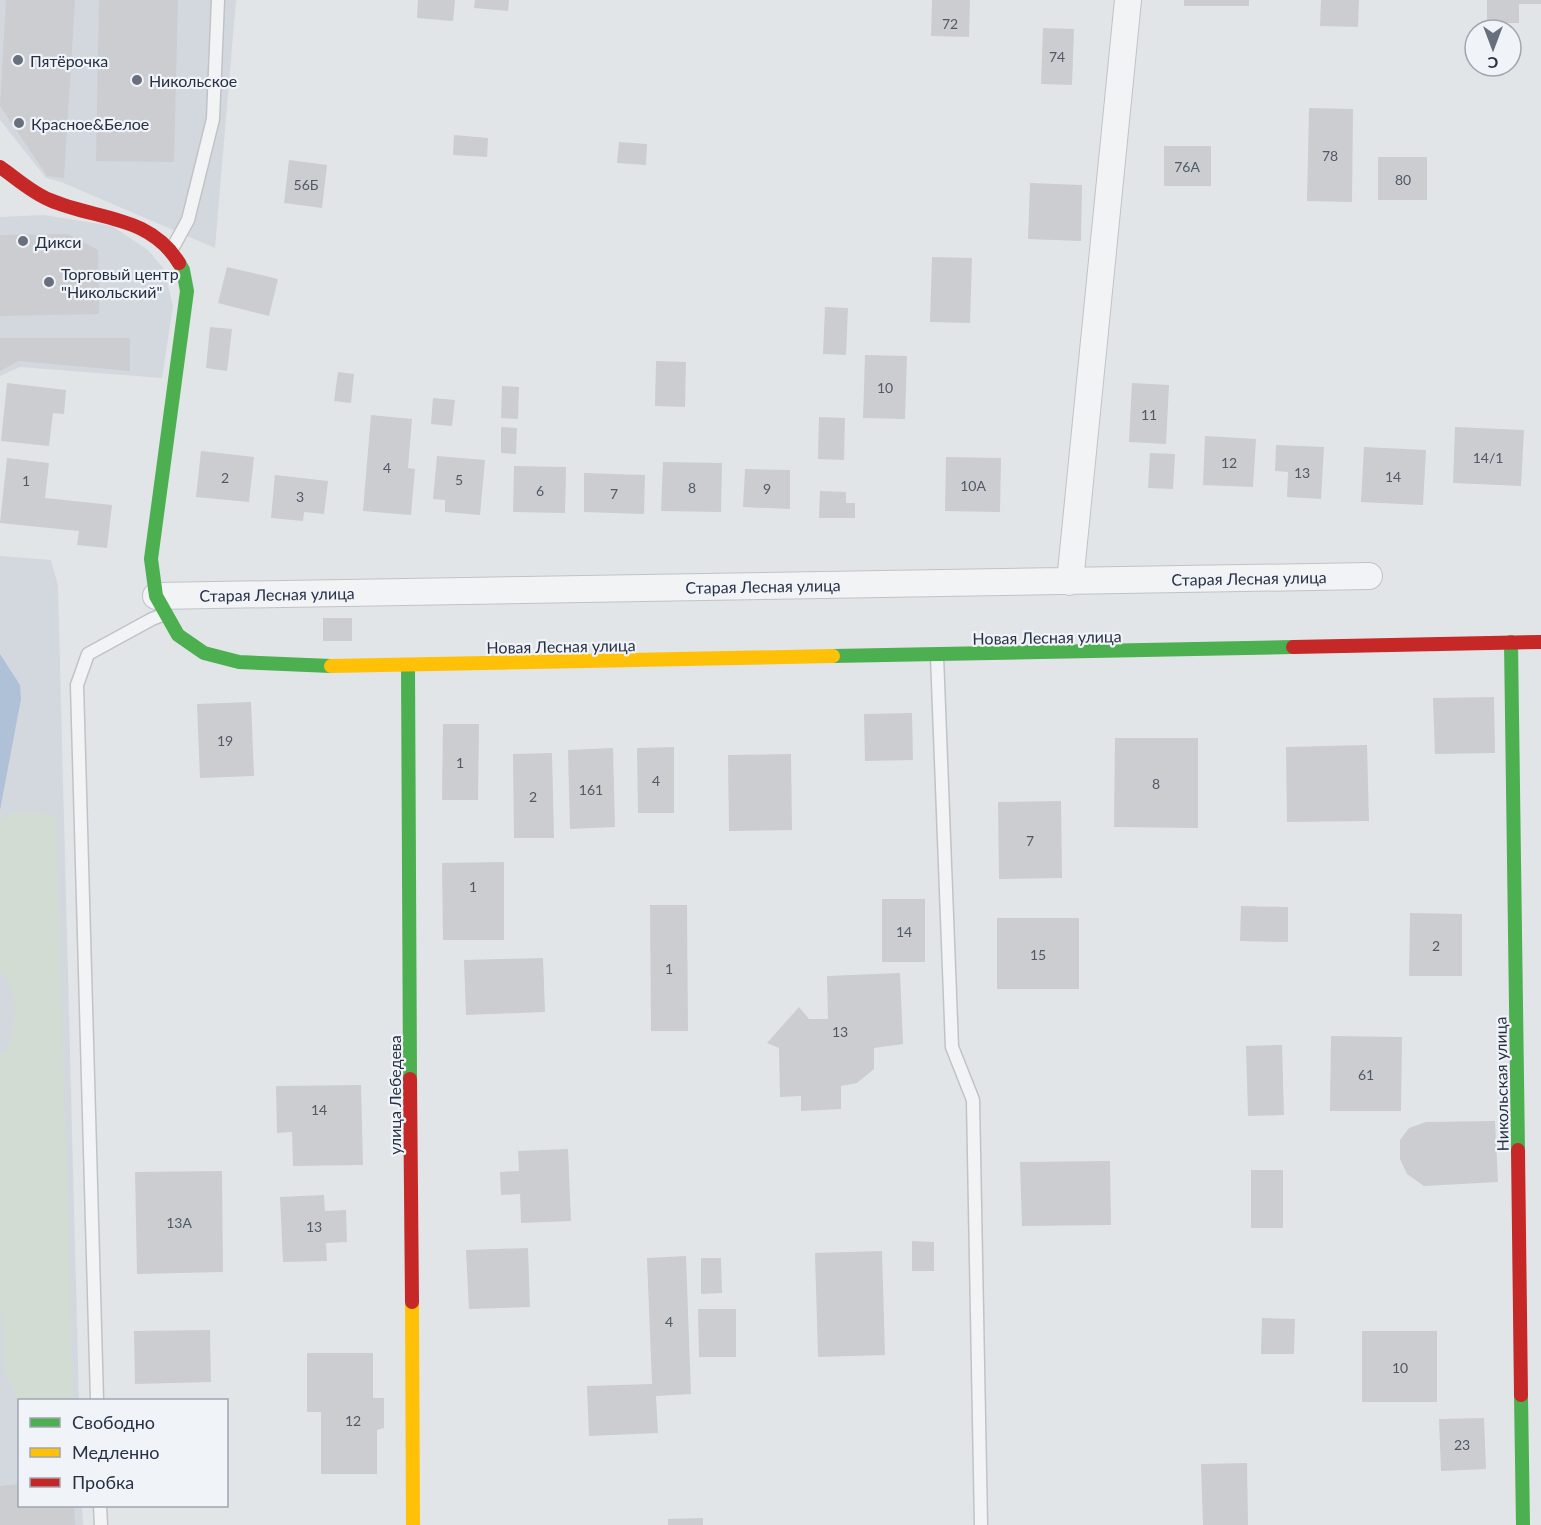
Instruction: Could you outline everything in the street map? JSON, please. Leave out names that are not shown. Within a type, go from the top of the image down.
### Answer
[{"type":"street","points":[[1070,582],[1128,0]]},
{"type":"street","name":"Новая Лесная улица","points":[[0,167],[49,200],[135,224],[171,250],[183,270],[187,291],[151,559],[161,605],[178,635],[204,653],[239,662],[326,666],[937,656],[1541,642]]},
{"type":"street","name":"Старая Лесная улица","points":[[161,605],[1369,576]]},
{"type":"street","name":"Никольская улица","points":[[1511,642],[1523,1525]]},
{"type":"street","name":"улица Лебедева","points":[[408,665],[413,1525]]},
{"type":"lane","points":[[171,250],[188,220],[213,119],[218,0]]},
{"type":"lane","points":[[97,1399],[77,685],[88,654],[152,619],[161,605]]},
{"type":"lane","points":[[937,656],[952,1047],[973,1100],[981,1525]]},
{"type":"lane","points":[[100,1507],[101,1525]]},
{"type":"shaded area","points":[[0,0],[236,0],[215,248],[61,182],[46,178],[0,120]]},
{"type":"shaded area","points":[[44,215],[112,226],[148,250],[164,269],[173,306],[162,378],[20,367],[0,376],[0,217]]},
{"type":"shaded area","points":[[0,556],[51,560],[58,586],[79,1399],[18,1399],[18,1507],[82,1507],[83,1525],[0,1525]]},
{"type":"shaded area","points":[[12,812],[44,813],[56,818],[73,1399],[18,1399],[18,1401],[5,1373],[0,1305],[0,1054],[6,1052],[9,1045],[15,1010],[10,986],[0,970],[0,821]]},
{"type":"water","points":[[0,654],[20,685],[21,699],[0,810]]},
{"type":"building","points":[[6,0],[75,0],[64,178],[47,176],[0,106]]},
{"type":"building","name":"Никольское","points":[[99,0],[178,0],[174,162],[96,161]]},
{"type":"building","points":[[418,0],[455,0],[453,21],[417,18]]},
{"type":"building","points":[[475,0],[509,0],[508,11],[474,8]]},
{"type":"building","points":[[932,0],[970,0],[969,37],[931,36]]},
{"type":"building","points":[[1184,0],[1249,0],[1249,6],[1184,6]]},
{"type":"building","points":[[1321,0],[1359,0],[1358,27],[1320,26]]},
{"type":"building","points":[[1487,0],[1541,0],[1541,4],[1519,4],[1519,18],[1487,18]]},
{"type":"building","points":[[1043,28],[1074,29],[1072,85],[1041,84]]},
{"type":"building","points":[[1309,108],[1353,109],[1352,202],[1307,201]]},
{"type":"building","points":[[454,135],[488,138],[487,157],[453,155]]},
{"type":"building","points":[[619,142],[647,144],[646,165],[617,163]]},
{"type":"building","points":[[1164,146],[1211,146],[1211,186],[1164,186]]},
{"type":"building","points":[[1378,157],[1427,157],[1427,200],[1378,200]]},
{"type":"building","points":[[289,160],[327,165],[322,208],[284,203]]},
{"type":"building","points":[[1030,183],[1082,185],[1081,241],[1028,239]]},
{"type":"building","name":"Торговый центр \"Никольский\"","points":[[68,234],[98,250],[99,314],[0,316],[0,235]]},
{"type":"building","points":[[932,257],[972,258],[970,323],[930,322]]},
{"type":"building","points":[[227,267],[278,279],[269,316],[218,303]]},
{"type":"building","points":[[825,307],[848,308],[846,355],[823,354]]},
{"type":"building","points":[[210,327],[232,329],[227,371],[206,368]]},
{"type":"building","points":[[0,338],[130,338],[130,371],[19,361],[0,371]]},
{"type":"building","points":[[865,355],[907,356],[905,419],[863,418]]},
{"type":"building","points":[[656,361],[686,362],[685,407],[655,406]]},
{"type":"building","points":[[338,372],[354,374],[351,403],[334,401]]},
{"type":"building","points":[[7,383],[66,390],[64,414],[53,413],[49,446],[1,441]]},
{"type":"building","points":[[1132,383],[1169,385],[1166,444],[1129,442]]},
{"type":"building","points":[[502,386],[519,387],[518,419],[501,418]]},
{"type":"building","points":[[433,398],[455,400],[452,426],[431,424]]},
{"type":"building","points":[[371,415],[412,419],[408,468],[415,469],[411,515],[363,511]]},
{"type":"building","points":[[819,417],[845,418],[844,460],[818,459]]},
{"type":"building","points":[[501,427],[517,428],[516,454],[501,453]]},
{"type":"building","points":[[1455,427],[1524,430],[1521,486],[1453,483]]},
{"type":"building","points":[[1205,436],[1256,439],[1253,487],[1203,485]]},
{"type":"building","points":[[1276,445],[1324,447],[1321,499],[1287,497],[1288,472],[1275,471]]},
{"type":"building","points":[[1364,447],[1426,450],[1423,505],[1361,502]]},
{"type":"building","points":[[201,451],[254,457],[249,502],[196,497]]},
{"type":"building","points":[[1150,453],[1175,454],[1173,489],[1148,488]]},
{"type":"building","points":[[437,456],[485,460],[480,515],[445,512],[445,500],[433,499]]},
{"type":"building","points":[[946,457],[1001,458],[1000,512],[945,511]]},
{"type":"building","points":[[7,458],[49,463],[45,498],[112,505],[107,548],[77,545],[79,531],[0,523]]},
{"type":"building","points":[[663,462],[722,463],[721,512],[661,511]]},
{"type":"building","points":[[514,466],[566,467],[565,513],[513,512]]},
{"type":"building","points":[[745,469],[790,470],[790,509],[743,507]]},
{"type":"building","points":[[584,473],[645,475],[644,514],[584,512]]},
{"type":"building","points":[[275,475],[328,481],[324,514],[304,512],[303,521],[271,518]]},
{"type":"building","points":[[820,491],[846,492],[846,503],[855,503],[855,518],[819,518]]},
{"type":"building","points":[[323,618],[352,618],[352,641],[323,641]]},
{"type":"building","points":[[1494,697],[1495,753],[1435,754],[1433,698]]},
{"type":"building","points":[[251,702],[254,776],[200,778],[197,704]]},
{"type":"building","points":[[912,713],[913,760],[865,761],[864,714]]},
{"type":"building","points":[[443,724],[479,724],[478,800],[442,800]]},
{"type":"building","points":[[1115,738],[1198,738],[1198,828],[1114,827]]},
{"type":"building","points":[[1367,745],[1369,821],[1287,822],[1286,747]]},
{"type":"building","points":[[674,747],[674,813],[638,813],[637,748]]},
{"type":"building","points":[[613,748],[615,827],[570,829],[568,750]]},
{"type":"building","points":[[552,753],[554,838],[514,838],[513,754]]},
{"type":"building","points":[[791,754],[792,830],[729,831],[728,755]]},
{"type":"building","points":[[1061,801],[1062,878],[999,879],[998,802]]},
{"type":"building","points":[[504,862],[504,940],[443,940],[442,863]]},
{"type":"building","points":[[882,899],[925,899],[925,962],[882,962]]},
{"type":"building","points":[[650,905],[687,905],[688,1031],[651,1031]]},
{"type":"building","points":[[1241,906],[1288,907],[1288,942],[1240,941]]},
{"type":"building","points":[[1410,913],[1462,914],[1462,976],[1409,976]]},
{"type":"building","points":[[997,918],[1079,918],[1079,989],[997,989]]},
{"type":"building","points":[[543,958],[545,1012],[466,1015],[464,960]]},
{"type":"building","points":[[900,973],[903,1044],[874,1048],[874,1069],[857,1083],[841,1086],[841,1109],[801,1111],[801,1096],[780,1097],[779,1048],[767,1043],[799,1007],[809,1019],[828,1019],[827,976]]},
{"type":"building","points":[[1331,1036],[1402,1037],[1401,1111],[1330,1111]]},
{"type":"building","points":[[1282,1045],[1284,1115],[1248,1116],[1246,1046]]},
{"type":"building","points":[[361,1085],[363,1165],[293,1166],[292,1132],[277,1133],[276,1086]]},
{"type":"building","points":[[1495,1121],[1498,1182],[1424,1186],[1407,1174],[1400,1159],[1400,1140],[1409,1128],[1426,1122]]},
{"type":"building","points":[[568,1149],[571,1221],[521,1223],[520,1194],[501,1195],[500,1172],[519,1171],[518,1151]]},
{"type":"building","points":[[1110,1161],[1111,1225],[1022,1226],[1020,1162]]},
{"type":"building","points":[[1251,1170],[1283,1170],[1283,1228],[1251,1228]]},
{"type":"building","points":[[222,1171],[223,1272],[137,1274],[135,1172]]},
{"type":"building","points":[[324,1195],[325,1211],[346,1210],[347,1242],[326,1243],[327,1261],[283,1262],[280,1197]]},
{"type":"building","points":[[912,1241],[934,1242],[934,1271],[912,1271]]},
{"type":"building","points":[[528,1248],[530,1307],[469,1309],[466,1250]]},
{"type":"building","points":[[882,1251],[885,1355],[818,1357],[815,1253]]},
{"type":"building","points":[[686,1256],[691,1394],[656,1396],[658,1433],[589,1436],[587,1386],[652,1384],[647,1258]]},
{"type":"building","points":[[701,1258],[721,1258],[722,1293],[701,1294]]},
{"type":"building","points":[[698,1309],[736,1309],[736,1357],[699,1357]]},
{"type":"building","points":[[1262,1318],[1295,1319],[1294,1354],[1261,1354]]},
{"type":"building","points":[[210,1330],[211,1382],[135,1384],[134,1331]]},
{"type":"building","points":[[1362,1331],[1437,1331],[1437,1402],[1362,1402]]},
{"type":"building","points":[[307,1353],[373,1353],[373,1398],[384,1398],[384,1428],[377,1430],[377,1474],[321,1474],[321,1412],[307,1412]]},
{"type":"building","points":[[1484,1418],[1486,1469],[1441,1471],[1439,1419]]},
{"type":"building","points":[[1247,1463],[1248,1525],[1203,1525],[1201,1464]]},
{"type":"building","points":[[18,1484],[18,1507],[74,1507],[75,1525],[0,1525],[0,1486]]},
{"type":"building","points":[[703,1518],[703,1525],[668,1525],[668,1519]]},
{"type":"traffic: fast","points":[[179,263],[183,270],[187,291],[151,559],[156,596],[178,635],[204,653],[239,662],[331,666]]},
{"type":"traffic: fast","points":[[1511,642],[1518,1150]]},
{"type":"traffic: fast","points":[[833,656],[1293,647]]},
{"type":"traffic: fast","points":[[408,665],[410,1079]]},
{"type":"traffic: fast","points":[[1521,1395],[1523,1525]]},
{"type":"traffic: slow","points":[[331,666],[833,656]]},
{"type":"traffic: slow","points":[[412,1302],[413,1525]]},
{"type":"traffic: jam","points":[[0,167],[43,197],[120,221],[153,235],[167,247],[179,263]]},
{"type":"traffic: jam","points":[[1293,647],[1541,642]]},
{"type":"traffic: jam","points":[[410,1079],[412,1302]]},
{"type":"traffic: jam","points":[[1518,1150],[1521,1395]]},
{"type":"place","name":"Пятёрочка","points":[[18,60]]},
{"type":"place","name":"Никольское","points":[[137,80]]},
{"type":"place","name":"Красное&Белое","points":[[19,123]]},
{"type":"place","name":"Дикси","points":[[23,241]]},
{"type":"place","name":"Торговый центр \"Никольский\"","points":[[49,282]]}]
